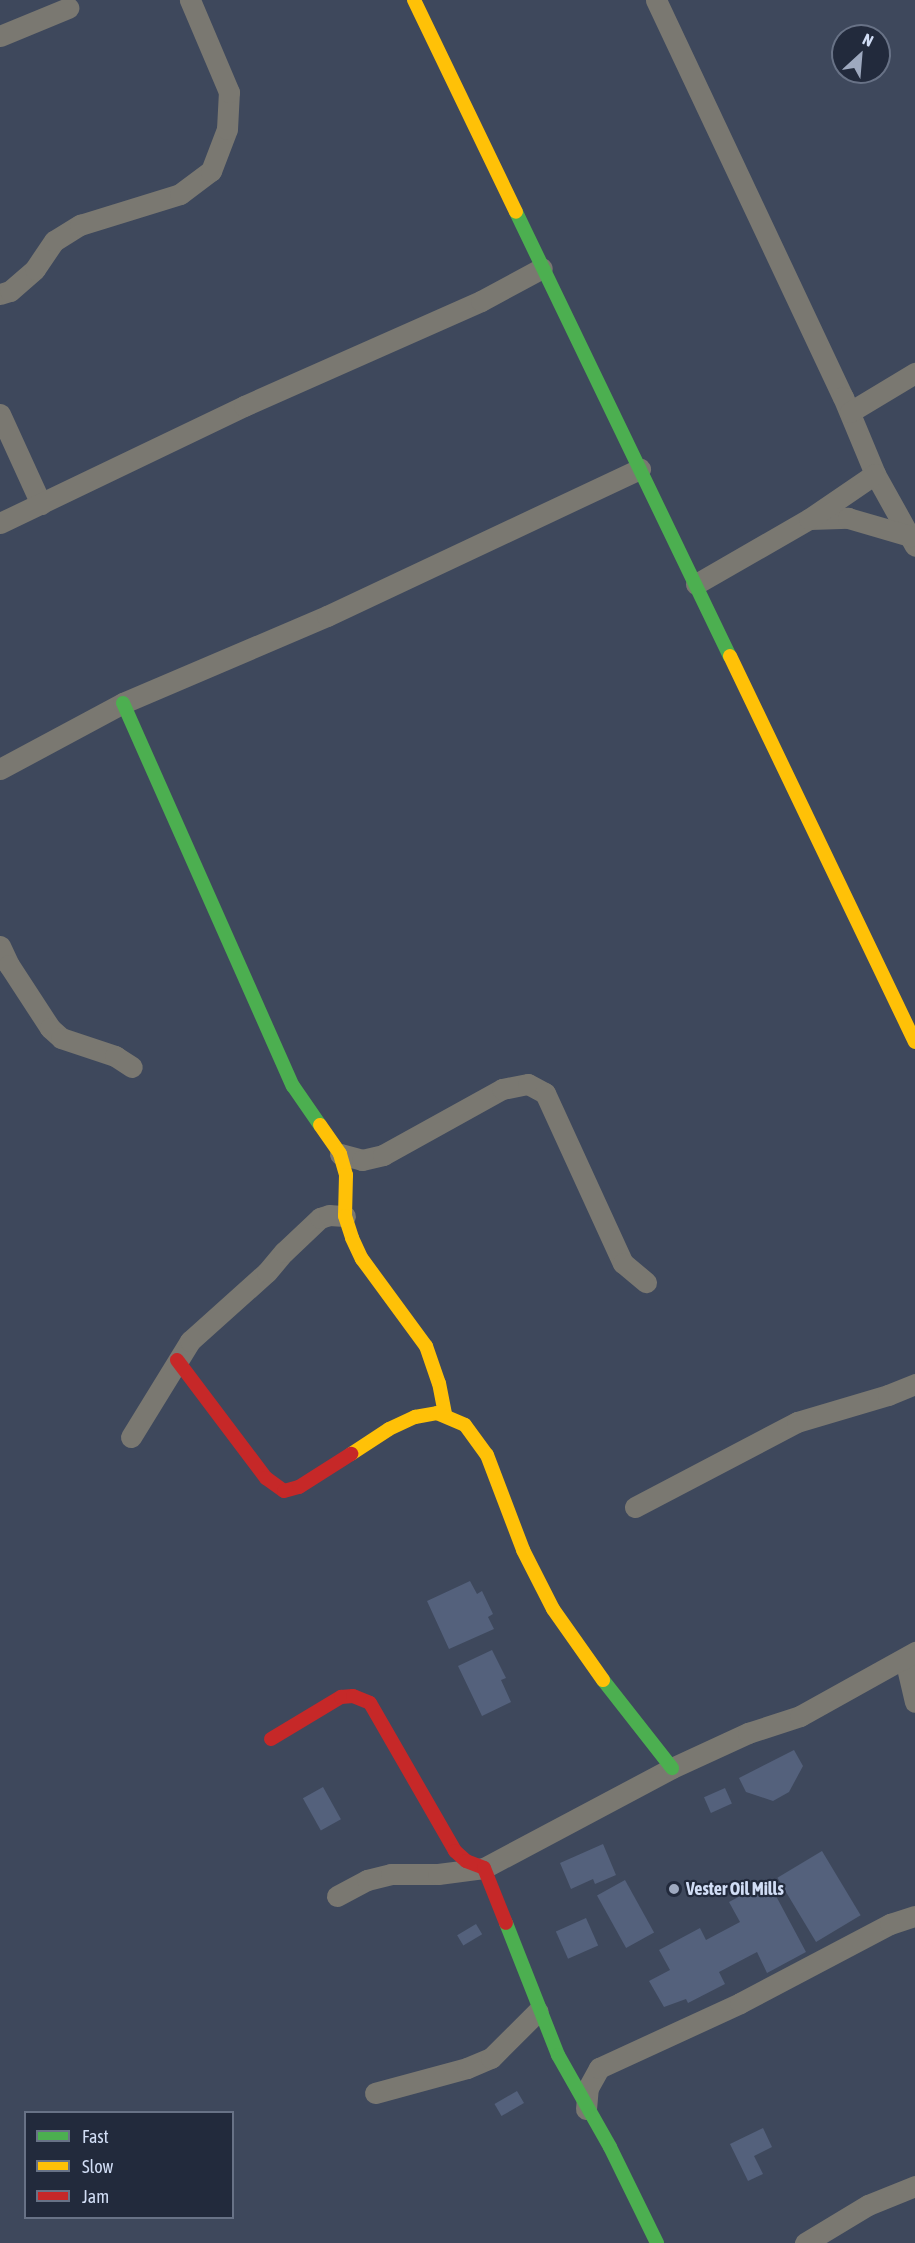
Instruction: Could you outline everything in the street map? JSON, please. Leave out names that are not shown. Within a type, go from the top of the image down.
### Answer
[{"type":"street","points":[[0,294],[10,291],[35,269],[54,241],[80,225],[180,194],[211,171],[227,129],[229,92],[190,0]]},
{"type":"street","points":[[414,0],[915,1042]]},
{"type":"street","points":[[656,0],[850,412],[876,474],[912,541]]},
{"type":"street","points":[[0,36],[68,8]]},
{"type":"street","points":[[0,523],[244,406],[482,301],[542,268]]},
{"type":"street","points":[[850,412],[915,373]]},
{"type":"street","points":[[0,414],[41,504]]},
{"type":"street","points":[[0,769],[123,703],[327,616],[640,470]]},
{"type":"street","points":[[696,584],[809,519],[876,474]]},
{"type":"street","points":[[809,519],[848,518],[912,541]]},
{"type":"street","points":[[123,703],[293,1086],[340,1154],[346,1175],[345,1216],[362,1258],[426,1346],[439,1383],[445,1415]]},
{"type":"street","points":[[0,946],[5,968],[50,1028],[62,1038],[115,1056],[132,1067]]},
{"type":"street","points":[[340,1154],[362,1160],[383,1155],[502,1089],[528,1084],[545,1093],[622,1263],[646,1282]]},
{"type":"street","points":[[131,1437],[190,1341],[267,1272],[320,1218],[329,1215],[345,1216]]},
{"type":"street","points":[[177,1360],[266,1478],[284,1491],[299,1487],[335,1466],[389,1429],[427,1413],[445,1415],[465,1425],[487,1455],[523,1550],[553,1609],[594,1668],[672,1768]]},
{"type":"street","points":[[634,1508],[797,1422],[888,1395],[915,1384]]},
{"type":"street","points":[[337,1896],[367,1880],[391,1874],[438,1874],[484,1868],[672,1768],[748,1733],[800,1716],[910,1655],[915,1702]]},
{"type":"street","points":[[271,1739],[341,1697],[353,1696],[370,1702],[455,1851],[466,1861],[484,1868],[538,2011],[586,2109],[610,2147],[657,2243]]},
{"type":"street","points":[[586,2109],[588,2088],[599,2068],[740,2002],[890,1924],[915,1916]]},
{"type":"street","points":[[375,2092],[467,2068],[491,2058],[538,2011]]},
{"type":"street","points":[[805,2243],[868,2205],[915,2186]]},
{"type":"building","points":[[470,1581],[477,1594],[482,1591],[493,1614],[488,1617],[494,1629],[449,1649],[427,1601]]},
{"type":"building","points":[[492,1650],[506,1678],[501,1680],[511,1702],[482,1716],[458,1666]]},
{"type":"building","points":[[794,1750],[803,1766],[789,1792],[773,1801],[746,1792],[739,1778]]},
{"type":"building","points":[[323,1787],[341,1819],[321,1831],[303,1798]]},
{"type":"building","points":[[725,1788],[732,1804],[711,1813],[704,1797]]},
{"type":"building","points":[[603,1844],[616,1875],[595,1884],[593,1879],[571,1889],[560,1863]]},
{"type":"building","points":[[822,1851],[861,1915],[816,1942],[777,1878]]},
{"type":"building","points":[[625,1880],[654,1932],[626,1948],[597,1896]]},
{"type":"building","points":[[768,1881],[806,1952],[767,1973],[757,1952],[719,1972],[725,1984],[688,2003],[686,1999],[664,2007],[649,1981],[670,1970],[659,1950],[700,1928],[706,1940],[740,1922],[729,1902]]},
{"type":"building","points":[[586,1918],[598,1945],[568,1959],[556,1931]]},
{"type":"building","points":[[476,1924],[482,1934],[463,1946],[457,1935]]},
{"type":"building","points":[[517,2091],[524,2103],[501,2116],[494,2104]]},
{"type":"building","points":[[763,2128],[772,2147],[754,2156],[763,2174],[748,2181],[730,2144]]},
{"type":"traffic: fast","points":[[516,212],[730,656]]},
{"type":"traffic: fast","points":[[123,703],[293,1086],[320,1125]]},
{"type":"traffic: fast","points":[[603,1680],[672,1768]]},
{"type":"traffic: fast","points":[[506,1923],[558,2055],[610,2147],[657,2243]]},
{"type":"traffic: slow","points":[[414,0],[516,212]]},
{"type":"traffic: slow","points":[[730,656],[915,1042]]},
{"type":"traffic: slow","points":[[320,1125],[340,1154],[346,1175],[345,1216],[352,1238],[362,1259],[426,1346],[439,1383],[445,1415]]},
{"type":"traffic: slow","points":[[351,1454],[389,1429],[415,1417],[437,1413],[465,1425],[487,1455],[523,1550],[553,1609],[603,1680]]},
{"type":"traffic: jam","points":[[177,1360],[266,1478],[284,1491],[299,1487],[351,1454]]},
{"type":"traffic: jam","points":[[271,1739],[341,1697],[353,1696],[370,1703],[455,1851],[466,1861],[484,1868],[506,1923]]},
{"type":"place","name":"Vester Oil Mills","points":[[674,1889]]}]
